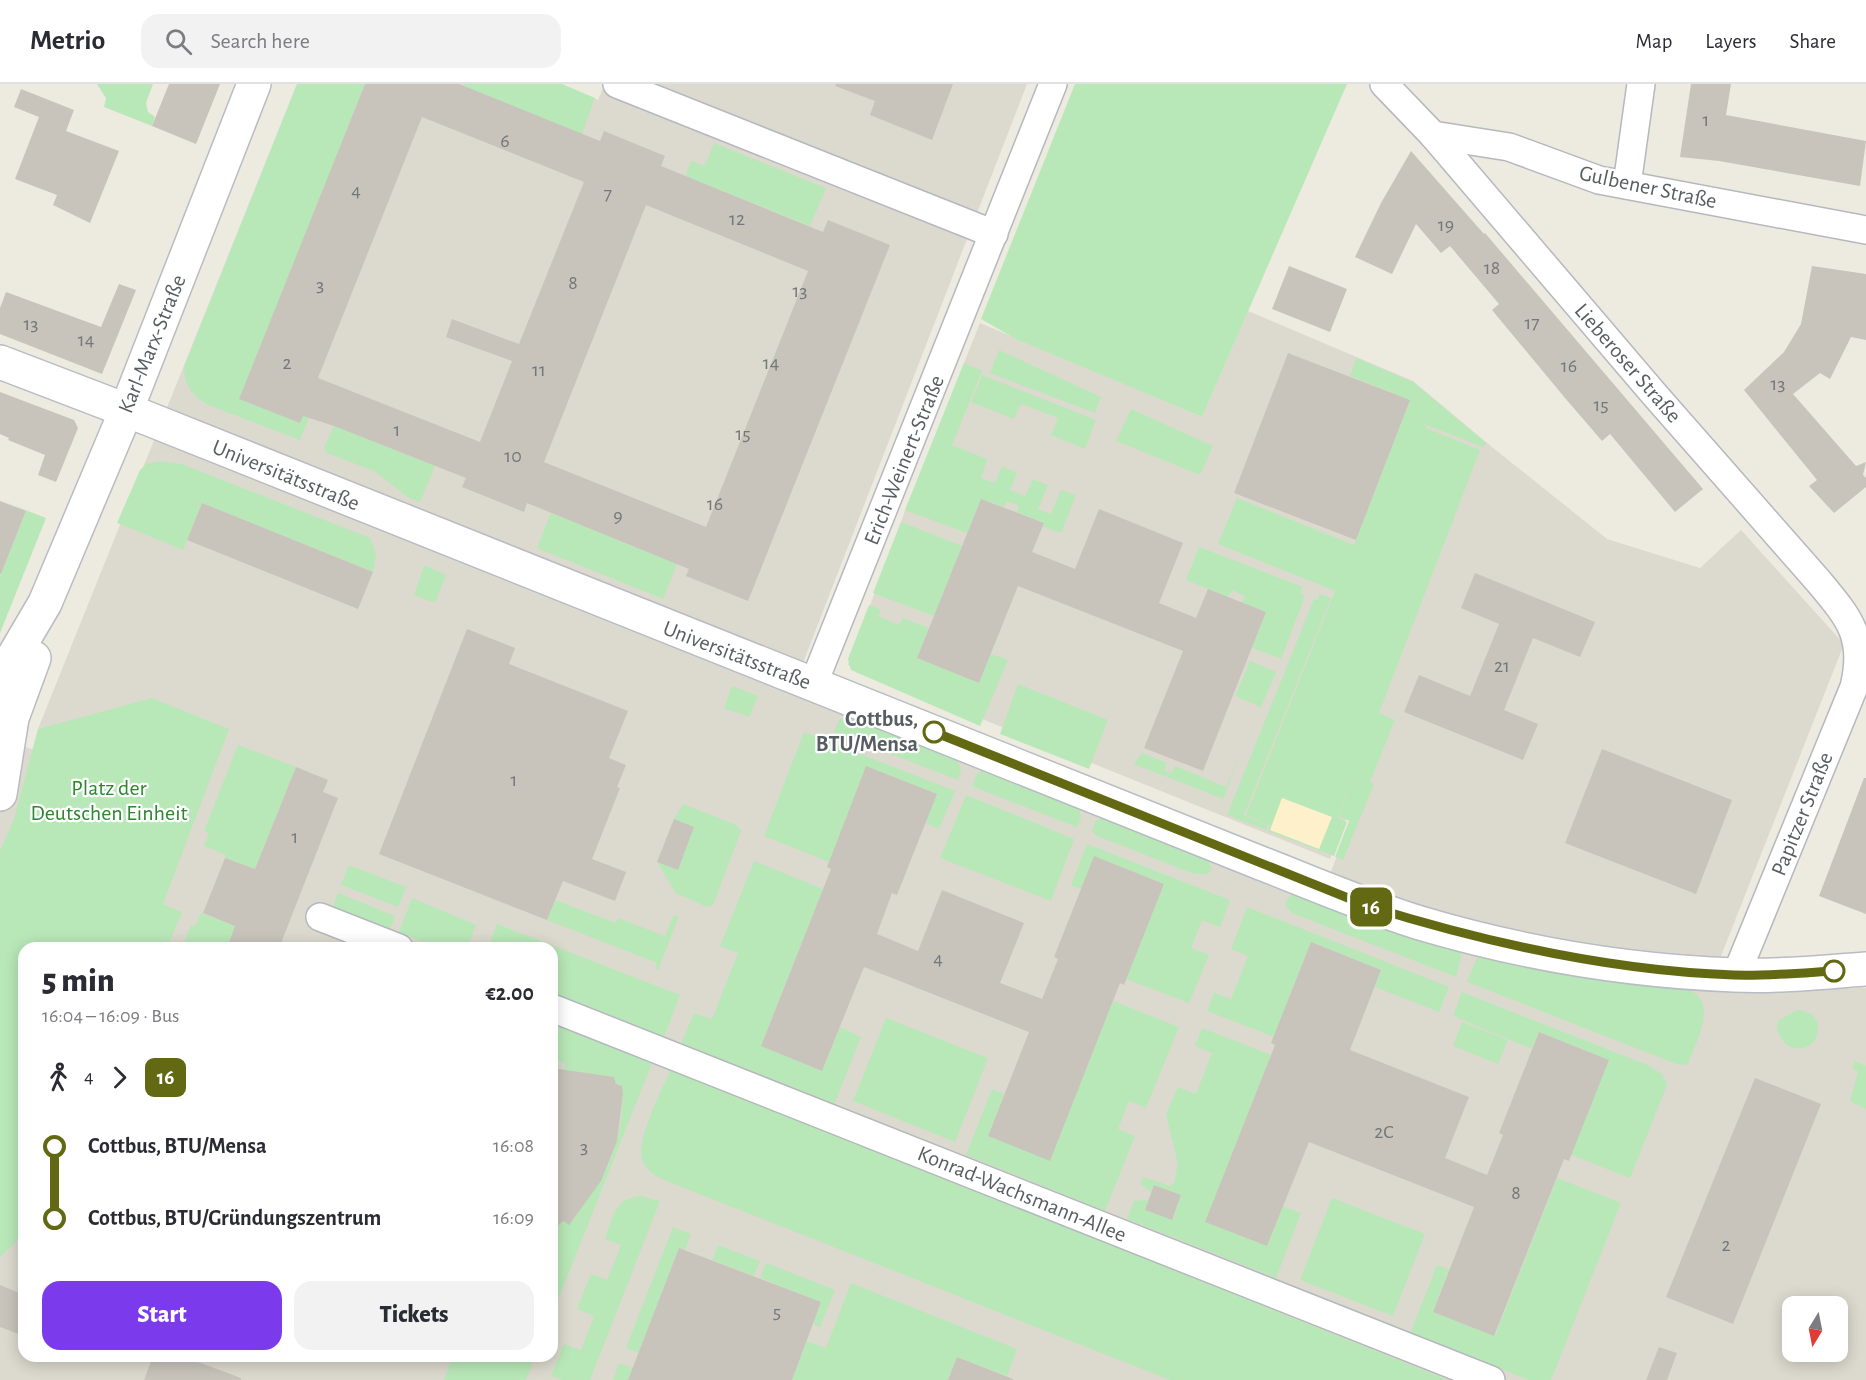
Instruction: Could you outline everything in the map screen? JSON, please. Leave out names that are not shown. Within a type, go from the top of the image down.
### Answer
[{"type":"street","name":"Karl-Marx-Straße","points":[[0,687],[15,654],[45,603],[126,411],[254,84]]},
{"type":"street","points":[[617,84],[994,234]]},
{"type":"street","name":"Erich-Weinert-Straße","points":[[813,685],[1053,84]]},
{"type":"street","name":"Lieberoser Straße","points":[[1384,84],[1433,135],[1654,394],[1826,590],[1844,612],[1854,630],[1858,650]]},
{"type":"street","points":[[1627,185],[1641,84]]},
{"type":"street","name":"Gulbener Straße","points":[[1433,135],[1509,147],[1599,180],[1866,230]]},
{"type":"street","name":"Universitätsstraße","points":[[0,362],[1368,906],[1422,923],[1531,950],[1660,970],[1736,975],[1866,969]]},
{"type":"street","name":"Karl-Marx-Straße","points":[[0,794],[12,718],[34,660],[45,603]]},
{"type":"street","name":"Papitzer Straße","points":[[1736,975],[1854,687],[1858,670],[1858,650]]},
{"type":"street","points":[[320,917],[384,942]]},
{"type":"street","name":"Konrad-Wachsmann-Allee","points":[[558,1010],[1491,1380]]},
{"type":"shaded area","points":[[297,84],[561,84],[598,100],[605,84],[1027,84],[791,694],[1321,898],[1369,772],[1365,770],[1330,859],[848,665],[905,511],[980,323],[1202,417],[1248,311],[1413,381],[1607,539],[1700,568],[1741,530],[1844,644],[1708,989],[1866,988],[1866,1380],[0,1380],[0,738],[34,750],[38,729]]},
{"type":"green space","points":[[97,84],[153,84],[146,103],[148,112],[155,117],[152,126],[104,107],[106,98]]},
{"type":"green space","points":[[297,84],[365,84],[240,399],[300,423],[313,391],[319,393],[300,440],[202,402],[187,385],[184,373],[184,367]]},
{"type":"green space","points":[[464,84],[562,84],[595,98],[582,134],[463,86]]},
{"type":"green space","points":[[1075,84],[1347,84],[1202,417],[1016,339],[981,319]]},
{"type":"green space","points":[[714,143],[826,188],[810,226],[685,176],[691,161],[705,166]]},
{"type":"green space","points":[[999,350],[1101,397],[1095,413],[990,373]]},
{"type":"green space","points":[[1356,358],[1413,382],[1486,443],[1483,447],[1416,421],[1427,426],[1426,428],[1480,450],[1379,713],[1395,720],[1370,782],[1374,784],[1343,860],[1335,857],[1349,821],[1338,816],[1356,771],[1337,817],[1347,822],[1334,856],[1268,831],[1270,825],[1246,815],[1335,591],[1218,544],[1237,498],[1354,545],[1410,400],[1350,376]]},
{"type":"green space","points":[[964,363],[982,371],[952,445],[987,459],[981,478],[995,483],[1002,466],[1017,473],[1010,490],[1025,496],[1033,479],[1048,485],[1038,509],[1051,514],[1061,490],[1076,495],[1061,533],[1043,527],[1044,523],[1017,512],[1019,506],[1007,501],[1004,507],[981,499],[967,533],[905,510]]},
{"type":"green space","points":[[982,375],[1096,420],[1085,449],[1051,435],[1058,418],[1021,404],[1014,419],[971,402]]},
{"type":"green space","points":[[1131,409],[1213,446],[1200,475],[1116,441]]},
{"type":"green space","points":[[334,426],[435,466],[420,502],[409,498],[374,471],[327,453],[324,448]]},
{"type":"green space","points":[[160,461],[182,464],[370,538],[376,553],[373,572],[202,503],[183,550],[117,523],[140,470],[146,464]]},
{"type":"green space","points":[[0,500],[46,518],[0,633],[0,576],[26,511]]},
{"type":"green space","points":[[551,513],[677,564],[663,599],[537,548]]},
{"type":"green space","points":[[901,522],[962,546],[934,616],[873,593]]},
{"type":"green space","points":[[1199,547],[1303,587],[1300,594],[1305,596],[1281,659],[1252,648],[1266,612],[1242,603],[1245,596],[1232,590],[1228,597],[1186,580]]},
{"type":"green space","points":[[424,565],[446,575],[435,603],[414,595]]},
{"type":"green space","points":[[1320,594],[1331,598],[1244,815],[1268,825],[1266,830],[1227,815],[1314,599],[1317,600]]},
{"type":"green space","points":[[869,605],[881,610],[878,616],[899,625],[903,618],[929,628],[917,658],[979,683],[991,654],[1008,660],[980,726],[851,670],[848,659]]},
{"type":"green space","points":[[1250,661],[1276,672],[1261,707],[1235,696]]},
{"type":"green space","points":[[1018,684],[1108,720],[1089,769],[1000,734]]},
{"type":"green space","points":[[732,686],[758,696],[749,717],[724,708]]},
{"type":"green space","name":"Platz der Deutschen Einheit","points":[[152,698],[229,729],[163,904],[182,912],[170,942],[18,942],[18,1240],[0,1257],[0,851],[14,819],[38,729]]},
{"type":"green space","points":[[847,716],[956,759],[961,769],[958,780],[834,732],[839,720]]},
{"type":"green space","points":[[804,732],[955,791],[939,829],[925,823],[867,767],[829,862],[764,836]]},
{"type":"green space","points":[[238,745],[296,767],[255,869],[225,858],[226,855],[204,846],[209,833],[204,831]]},
{"type":"green space","points":[[1142,753],[1167,763],[1164,770],[1172,773],[1175,766],[1226,787],[1241,753],[1223,799],[1134,764]]},
{"type":"green space","points":[[984,770],[1079,808],[1081,817],[1078,826],[972,786],[977,774]]},
{"type":"green space","points":[[966,795],[1074,839],[1051,901],[940,858]]},
{"type":"green space","points":[[683,804],[736,825],[741,831],[713,905],[707,907],[676,893],[657,862],[674,819]]},
{"type":"green space","points":[[1111,819],[1210,860],[1211,871],[1207,874],[1194,874],[1097,836],[1092,831],[1096,820]]},
{"type":"green space","points":[[1087,844],[1230,900],[1220,927],[1202,920],[1191,948],[1209,955],[1189,1003],[1126,979],[1164,884],[1094,856],[1081,889],[1071,885]]},
{"type":"green space","points":[[754,861],[823,889],[761,1046],[822,1071],[840,1027],[861,1037],[834,1105],[681,1044],[694,1013],[712,1019],[738,953],[720,946]]},
{"type":"green space","points":[[349,865],[406,887],[398,907],[341,885]]},
{"type":"green space","points":[[338,893],[395,916],[390,929],[333,907]]},
{"type":"green space","points":[[1294,893],[1461,949],[1456,977],[1291,912],[1285,905],[1289,896]]},
{"type":"green space","points":[[412,898],[476,925],[469,942],[423,942],[399,932]]},
{"type":"green space","points":[[555,900],[616,923],[618,918],[665,936],[674,915],[679,916],[658,970],[655,968],[657,963],[547,920]]},
{"type":"green space","points":[[1247,907],[1449,987],[1439,1012],[1375,987],[1381,970],[1311,942],[1274,1037],[1207,1011],[1214,993],[1231,999],[1248,956],[1231,949]]},
{"type":"green space","points":[[201,913],[235,926],[229,942],[184,942],[191,925],[195,926]]},
{"type":"green space","points":[[497,924],[543,942],[490,942]]},
{"type":"green space","points":[[558,948],[680,995],[664,1037],[558,994]]},
{"type":"green space","points":[[1484,954],[1688,988],[1702,1002],[1704,1017],[1688,1064],[1679,1065],[1467,982],[1477,958]]},
{"type":"green space","points":[[1462,992],[1650,1066],[1663,1075],[1667,1085],[1630,1178],[1571,1155],[1608,1060],[1539,1032],[1532,1049],[1453,1016]]},
{"type":"green space","points":[[1113,1001],[1179,1027],[1146,1108],[1129,1101],[1118,1129],[1135,1136],[1105,1211],[966,1155],[992,1089],[1004,1094],[988,1136],[1050,1160]]},
{"type":"green space","points":[[1797,1010],[1808,1012],[1815,1018],[1818,1026],[1813,1042],[1807,1047],[1797,1048],[1786,1045],[1777,1028],[1778,1021]]},
{"type":"green space","points":[[886,1018],[988,1058],[955,1142],[853,1101]]},
{"type":"green space","points":[[1462,1022],[1508,1040],[1498,1064],[1453,1046]]},
{"type":"green space","points":[[558,1025],[652,1063],[558,1300],[558,1220],[573,1219],[604,1173],[617,1140],[622,1105],[622,1086],[616,1084],[614,1077],[564,1070],[566,1064],[558,1061]]},
{"type":"green space","points":[[1202,1028],[1271,1055],[1206,1222],[1267,1246],[1283,1206],[1301,1213],[1276,1278],[1127,1219],[1134,1201],[1149,1200],[1145,1210],[1173,1219],[1181,1195],[1155,1185],[1151,1192],[1140,1184],[1144,1177],[1170,1186],[1174,1183],[1178,1164],[1166,1114],[1178,1087],[1196,1094],[1212,1053],[1195,1046]]},
{"type":"green space","points":[[1855,1061],[1866,1066],[1866,1109],[1850,1101],[1858,1071],[1852,1068]]},
{"type":"green space","points":[[671,1069],[1448,1380],[1170,1380],[664,1180],[647,1168],[641,1153],[650,1116]]},
{"type":"green space","points":[[1557,1178],[1621,1203],[1551,1380],[1529,1380],[1410,1334],[1437,1265],[1449,1269],[1433,1312],[1495,1336]]},
{"type":"green space","points":[[641,1196],[660,1201],[590,1380],[562,1380],[551,1376],[564,1344],[581,1350],[594,1316],[577,1309],[591,1274],[607,1280],[621,1245],[605,1239],[616,1210],[625,1200]]},
{"type":"green space","points":[[1332,1198],[1425,1234],[1393,1316],[1300,1280]]},
{"type":"green space","points":[[673,1227],[691,1234],[685,1250],[679,1248],[639,1353],[626,1348]]},
{"type":"green space","points":[[718,1245],[760,1261],[754,1276],[712,1260]]},
{"type":"green space","points":[[766,1263],[835,1290],[820,1327],[813,1324],[821,1302],[760,1278]]},
{"type":"green space","points":[[851,1283],[1017,1349],[1007,1376],[957,1357],[948,1380],[792,1380],[807,1341],[826,1348]]},
{"type":"green space","points":[[451,1362],[533,1362],[526,1380],[444,1380]]},
{"type":"green space","points":[[619,1363],[633,1368],[629,1380],[613,1380]]},
{"type":"sand","points":[[1282,798],[1332,817],[1319,849],[1270,830]]},
{"type":"building","points":[[169,84],[220,84],[196,144],[152,126]]},
{"type":"building","points":[[365,84],[459,84],[600,141],[604,131],[665,156],[661,166],[823,232],[828,220],[890,245],[748,601],[686,576],[689,569],[527,503],[524,512],[462,487],[466,478],[334,426],[303,416],[300,423],[239,399]],"holes":[[[422,117],[584,182],[519,344],[452,319],[446,337],[512,361],[480,442],[318,378]],[[646,205],[808,271],[706,527],[544,462]]]},
{"type":"building","points":[[836,84],[953,84],[932,140],[870,115],[875,101],[835,86]]},
{"type":"building","points":[[1691,84],[1731,84],[1726,115],[1866,141],[1860,186],[1719,161],[1680,157]]},
{"type":"building","points":[[21,89],[74,110],[66,131],[119,151],[90,223],[53,205],[57,195],[15,179],[39,117],[14,107]]},
{"type":"building","points":[[1411,151],[1485,233],[1703,489],[1675,512],[1610,434],[1602,441],[1565,398],[1492,310],[1499,304],[1450,246],[1441,253],[1416,224],[1392,274],[1355,257],[1381,203]]},
{"type":"building","points":[[1289,266],[1347,289],[1330,332],[1272,309]]},
{"type":"building","points":[[1812,266],[1866,274],[1866,340],[1851,337],[1830,379],[1820,373],[1793,394],[1856,466],[1866,462],[1863,475],[1866,478],[1866,487],[1834,513],[1809,486],[1817,480],[1744,390],[1784,352],[1801,324]]},
{"type":"building","points":[[119,284],[136,290],[102,374],[0,334],[0,308],[6,292],[101,327]]},
{"type":"building","points":[[1288,353],[1410,400],[1356,540],[1234,493]]},
{"type":"building","points":[[0,392],[74,420],[78,428],[56,482],[38,475],[45,455],[8,440],[9,438],[0,434]]},
{"type":"building","points":[[981,499],[1044,523],[1032,552],[1075,569],[1099,509],[1183,543],[1159,603],[1196,618],[1208,589],[1266,612],[1203,771],[1144,748],[1183,651],[1018,586],[979,683],[917,658]]},
{"type":"building","points":[[0,501],[26,511],[1,574],[0,574]]},
{"type":"building","points":[[202,503],[373,572],[358,609],[187,540]]},
{"type":"building","points":[[1475,573],[1595,622],[1580,657],[1533,638],[1504,710],[1538,724],[1523,760],[1404,712],[1419,675],[1470,696],[1499,624],[1461,608]]},
{"type":"building","points":[[467,629],[515,648],[509,664],[628,711],[609,758],[626,765],[617,787],[620,788],[592,859],[626,872],[615,901],[563,881],[547,920],[379,854]]},
{"type":"building","points":[[1602,749],[1732,800],[1696,894],[1565,843]]},
{"type":"building","points":[[866,766],[937,794],[897,895],[892,893],[877,934],[918,951],[942,890],[1024,923],[1000,983],[1042,999],[1058,959],[1054,957],[1094,856],[1164,884],[1124,985],[1120,983],[1050,1161],[988,1136],[1029,1032],[864,967],[822,1071],[761,1046],[831,869],[827,867]]},
{"type":"building","points":[[296,767],[328,780],[323,792],[338,798],[281,942],[229,942],[235,926],[203,913],[225,858],[255,869]]},
{"type":"building","points":[[1864,778],[1866,778],[1866,914],[1819,896]]},
{"type":"building","points":[[674,819],[694,827],[678,870],[657,862]]},
{"type":"building","points":[[1311,942],[1381,970],[1350,1050],[1469,1097],[1445,1158],[1487,1175],[1503,1135],[1499,1133],[1539,1032],[1609,1060],[1569,1161],[1564,1159],[1494,1336],[1433,1312],[1474,1207],[1393,1175],[1309,1142],[1267,1246],[1205,1222],[1275,1045],[1271,1043]]},
{"type":"building","points":[[558,1069],[614,1077],[616,1084],[622,1086],[623,1094],[617,1141],[601,1181],[569,1225],[563,1221],[558,1226]]},
{"type":"building","points":[[1755,1078],[1821,1104],[1733,1324],[1666,1297]]},
{"type":"building","points":[[1154,1185],[1181,1195],[1172,1220],[1145,1210]]},
{"type":"building","points":[[679,1248],[821,1302],[792,1380],[628,1380]]},
{"type":"building","points":[[0,1285],[18,1292],[18,1334],[0,1327]]},
{"type":"building","points":[[1659,1347],[1677,1353],[1667,1380],[1646,1380]]},
{"type":"building","points":[[957,1357],[1013,1379],[1013,1380],[948,1380]]},
{"type":"building","points":[[151,1362],[198,1362],[241,1378],[241,1380],[144,1380]]},
{"type":"bus line","name":"16","points":[[934,732],[1368,906],[1422,923],[1531,950],[1660,970],[1736,975],[1834,971]]},
{"type":"place","name":"Cottbus, BTU/Mensa","points":[[934,732]]}]
